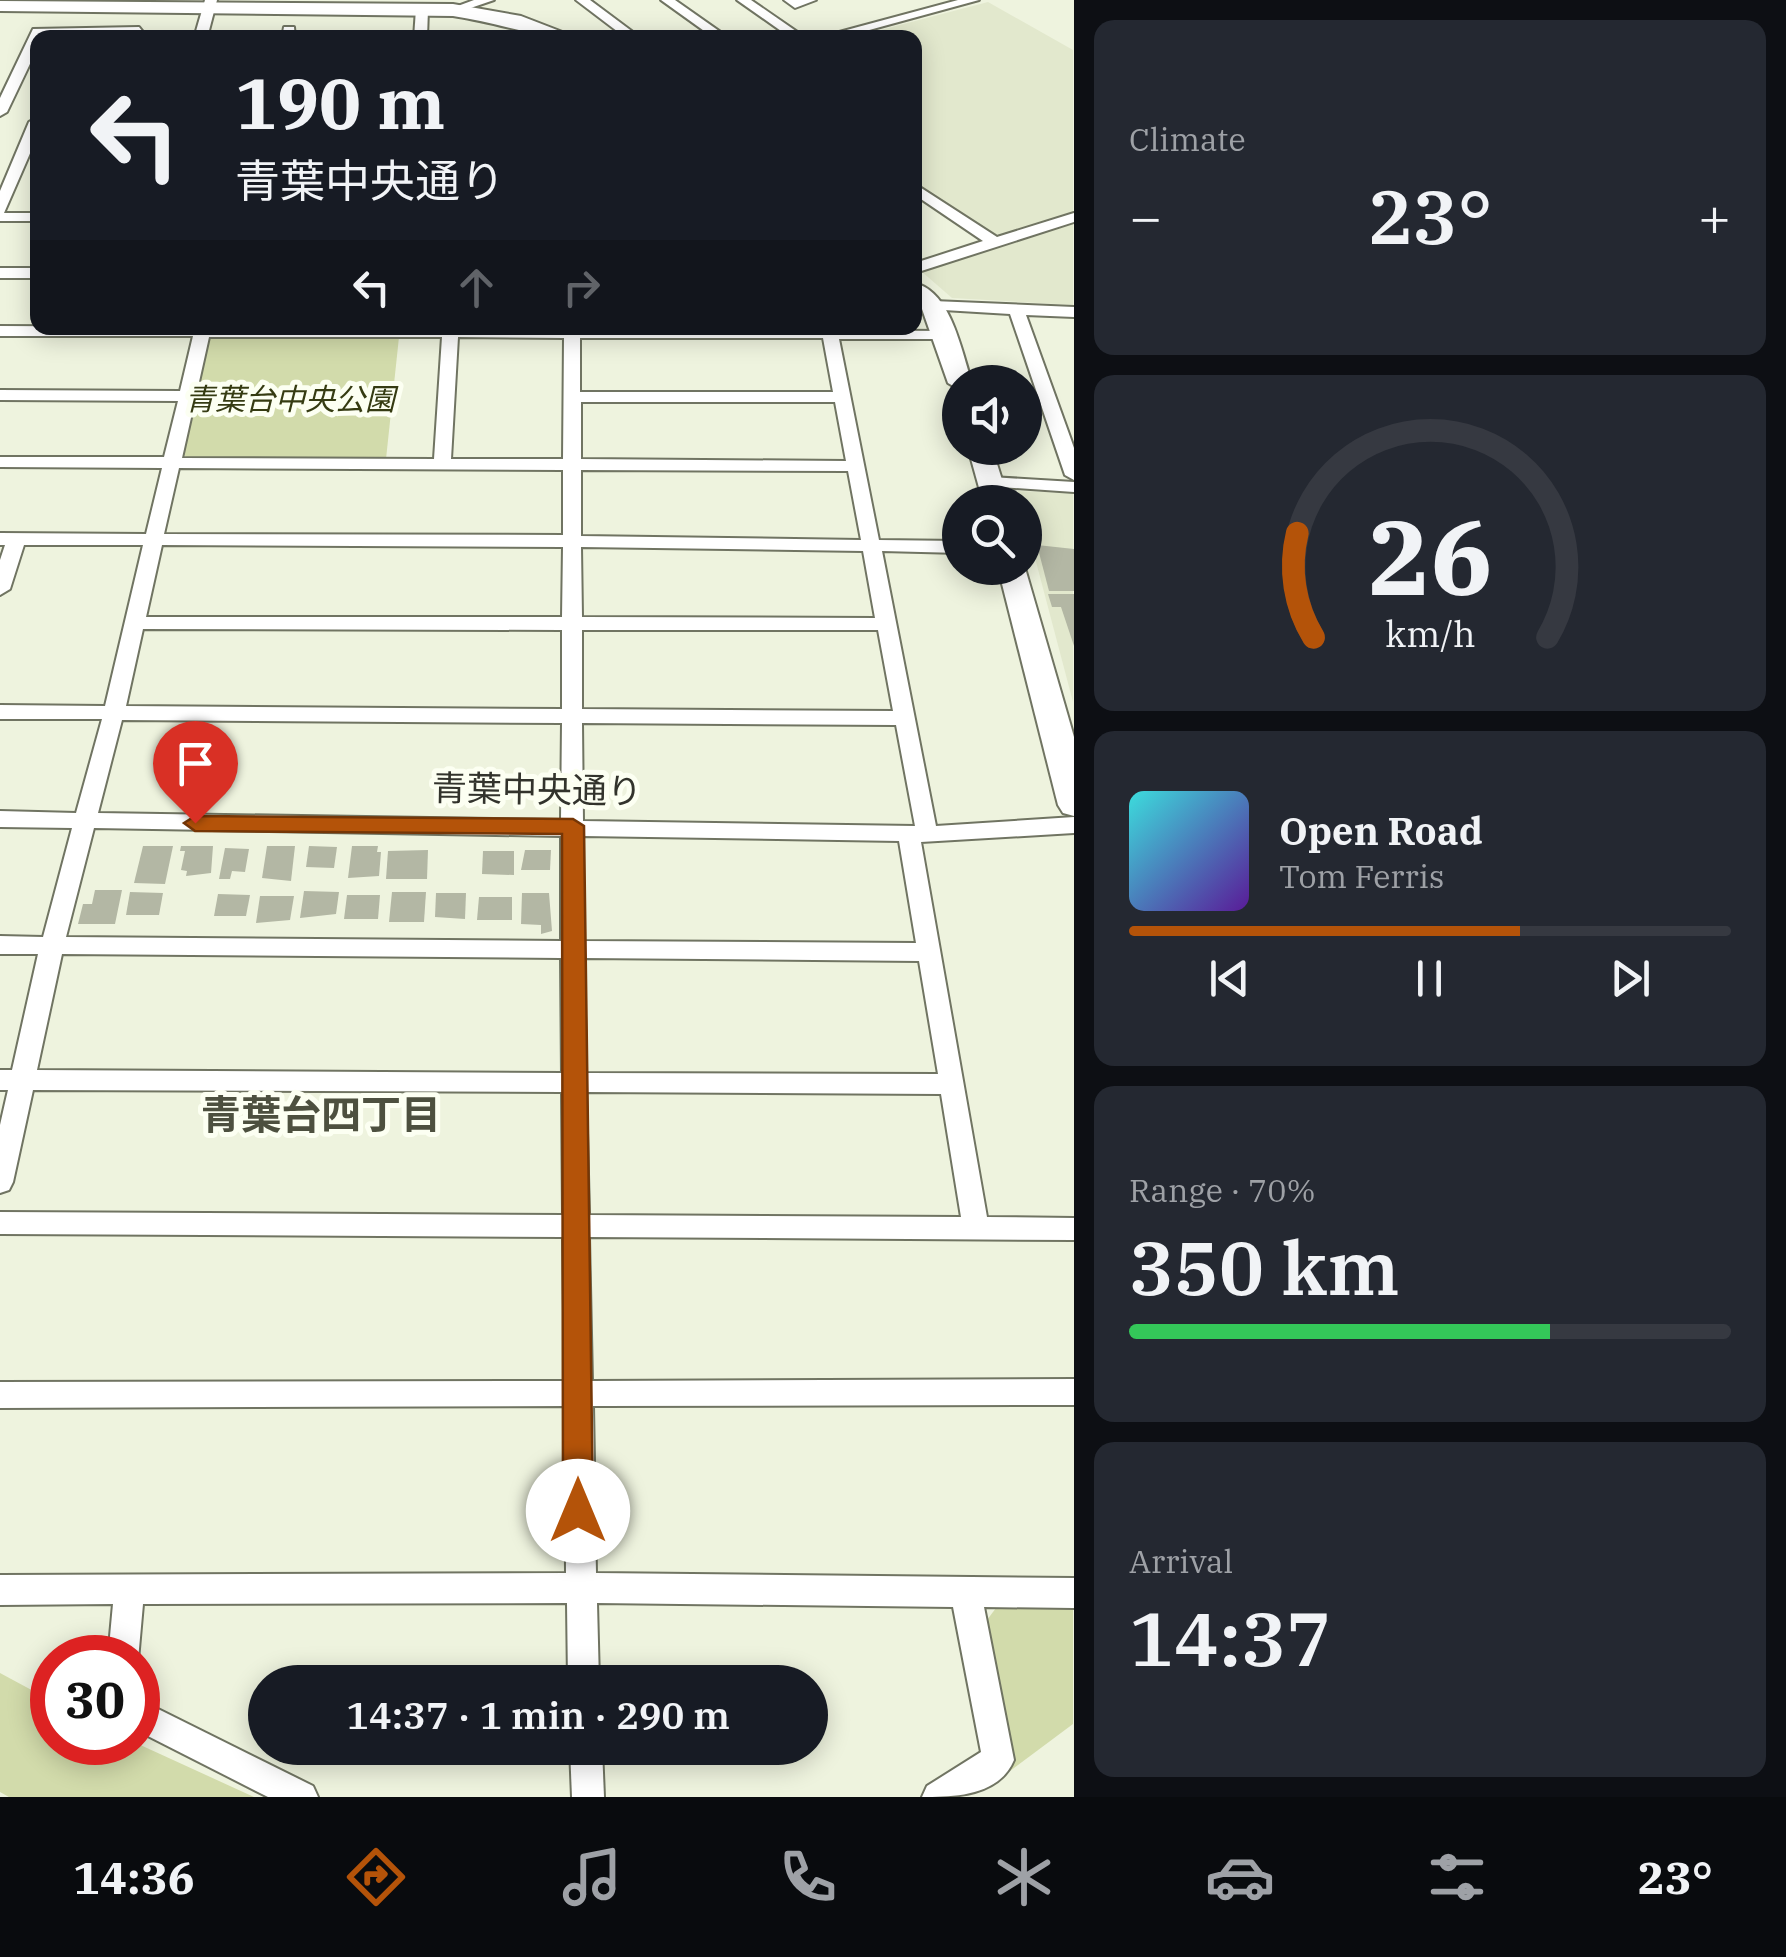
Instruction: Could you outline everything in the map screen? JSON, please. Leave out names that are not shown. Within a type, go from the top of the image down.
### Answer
[{"type":"street","points":[[453,10],[488,0]]},
{"type":"street","points":[[582,0],[623,30]]},
{"type":"street","points":[[667,0],[711,30]]},
{"type":"street","points":[[742,0],[788,30]]},
{"type":"street","points":[[790,0],[796,4],[810,0]]},
{"type":"street","points":[[855,30],[973,0]]},
{"type":"street","points":[[0,6],[210,4],[453,10],[514,20],[545,30]]},
{"type":"street","points":[[202,30],[210,4]]},
{"type":"street","points":[[421,30],[422,9]]},
{"type":"street","points":[[0,112],[30,49]]},
{"type":"street","points":[[0,122],[30,122]]},
{"type":"street","points":[[0,208],[30,138]]},
{"type":"street","points":[[16,169],[30,169]]},
{"type":"street","points":[[922,193],[996,242]]},
{"type":"street","points":[[922,266],[1074,217]]},
{"type":"street","points":[[0,218],[30,218]]},
{"type":"street","points":[[0,273],[30,273]]},
{"type":"street","points":[[924,298],[1074,312]]},
{"type":"street","points":[[924,298],[944,334],[954,365]]},
{"type":"street","points":[[1016,309],[1074,475]]},
{"type":"street","points":[[0,330],[30,330]]},
{"type":"street","points":[[922,333],[944,334]]},
{"type":"street","points":[[0,1182],[12,1080],[114,712],[202,335]]},
{"type":"street","points":[[442,465],[450,335]]},
{"type":"street","points":[[572,335],[570,715],[582,1665]]},
{"type":"street","points":[[836,335],[842,397],[904,718],[929,952],[976,1227]]},
{"type":"street","points":[[0,395],[187,396]]},
{"type":"street","points":[[572,397],[842,397]]},
{"type":"street","points":[[1054,420],[1074,420]]},
{"type":"street","points":[[0,462],[856,466]]},
{"type":"street","points":[[1042,488],[1074,486]]},
{"type":"street","points":[[0,589],[8,540],[571,541],[942,547]]},
{"type":"street","points":[[1017,585],[1066,735],[1074,804]]},
{"type":"street","points":[[134,623],[886,624]]},
{"type":"street","points":[[0,712],[904,718]]},
{"type":"street","name":"青葉中央通り","points":[[0,818],[918,834],[1074,825]]},
{"type":"street","points":[[0,945],[929,952]]},
{"type":"street","points":[[12,1080],[952,1084]]},
{"type":"street","points":[[0,1223],[1074,1228]]},
{"type":"street","points":[[0,1395],[1074,1392]]},
{"type":"street","points":[[0,1590],[579,1588],[1074,1593]]},
{"type":"street","points":[[125,1635],[129,1590]]},
{"type":"street","points":[[938,1797],[998,1760],[966,1592]]},
{"type":"street","points":[[160,1725],[302,1797]]},
{"type":"street","points":[[587,1765],[588,1797]]},
{"type":"shaded area","points":[[988,2],[1073,50],[1073,212],[999,235],[989,233],[922,188],[922,30],[881,30]]},
{"type":"shaded area","points":[[1073,224],[1073,305],[952,298],[922,271]]},
{"type":"shaded area","points":[[1042,492],[1073,493],[1073,702],[1042,584]]},
{"type":"green space","name":"青葉台中央公園","points":[[399,337],[386,459],[190,459],[182,454],[209,339]]},
{"type":"green space","points":[[996,1608],[1073,1608],[1073,1724],[1010,1771],[987,1620]]},
{"type":"green space","points":[[0,1673],[30,1689],[30,1765],[160,1765],[160,1754],[254,1797],[9,1797],[0,1792]]},
{"type":"building","points":[[1042,546],[1074,549],[1074,591],[1049,591]]},
{"type":"building","points":[[1048,594],[1074,594],[1074,646],[1061,607],[1052,607]]},
{"type":"building","points":[[143,846],[173,846],[165,884],[134,883]]},
{"type":"building","points":[[181,846],[213,846],[211,873],[186,876],[187,871],[181,870],[185,851],[180,851]]},
{"type":"building","points":[[267,846],[295,846],[291,881],[262,878]]},
{"type":"building","points":[[309,846],[337,847],[334,868],[306,867]]},
{"type":"building","points":[[352,846],[378,846],[379,876],[348,878]]},
{"type":"building","points":[[225,848],[249,849],[245,872],[232,871],[230,879],[219,879]]},
{"type":"building","points":[[428,850],[427,879],[386,879],[388,851]]},
{"type":"building","points":[[525,850],[551,850],[550,870],[521,870]]},
{"type":"building","points":[[483,851],[514,851],[514,875],[482,874]]},
{"type":"building","points":[[95,890],[122,890],[115,924],[78,924],[83,904],[92,904]]},
{"type":"building","points":[[304,891],[339,892],[336,914],[300,918]]},
{"type":"building","points":[[130,892],[163,893],[159,915],[126,915]]},
{"type":"building","points":[[392,892],[426,892],[424,922],[389,922]]},
{"type":"building","points":[[436,893],[466,893],[465,919],[435,917]]},
{"type":"building","points":[[522,893],[549,893],[552,931],[541,934],[541,925],[521,924]]},
{"type":"building","points":[[218,894],[250,895],[246,916],[214,916]]},
{"type":"building","points":[[347,895],[380,895],[378,919],[344,919]]},
{"type":"building","points":[[260,896],[294,896],[290,920],[256,923]]},
{"type":"building","points":[[479,897],[512,897],[512,920],[477,920]]},
{"type":"district","name":"青葉台四丁目","points":[[321,1114]]},
{"type":"route","points":[[195,823],[573,826],[578,1511]]}]
